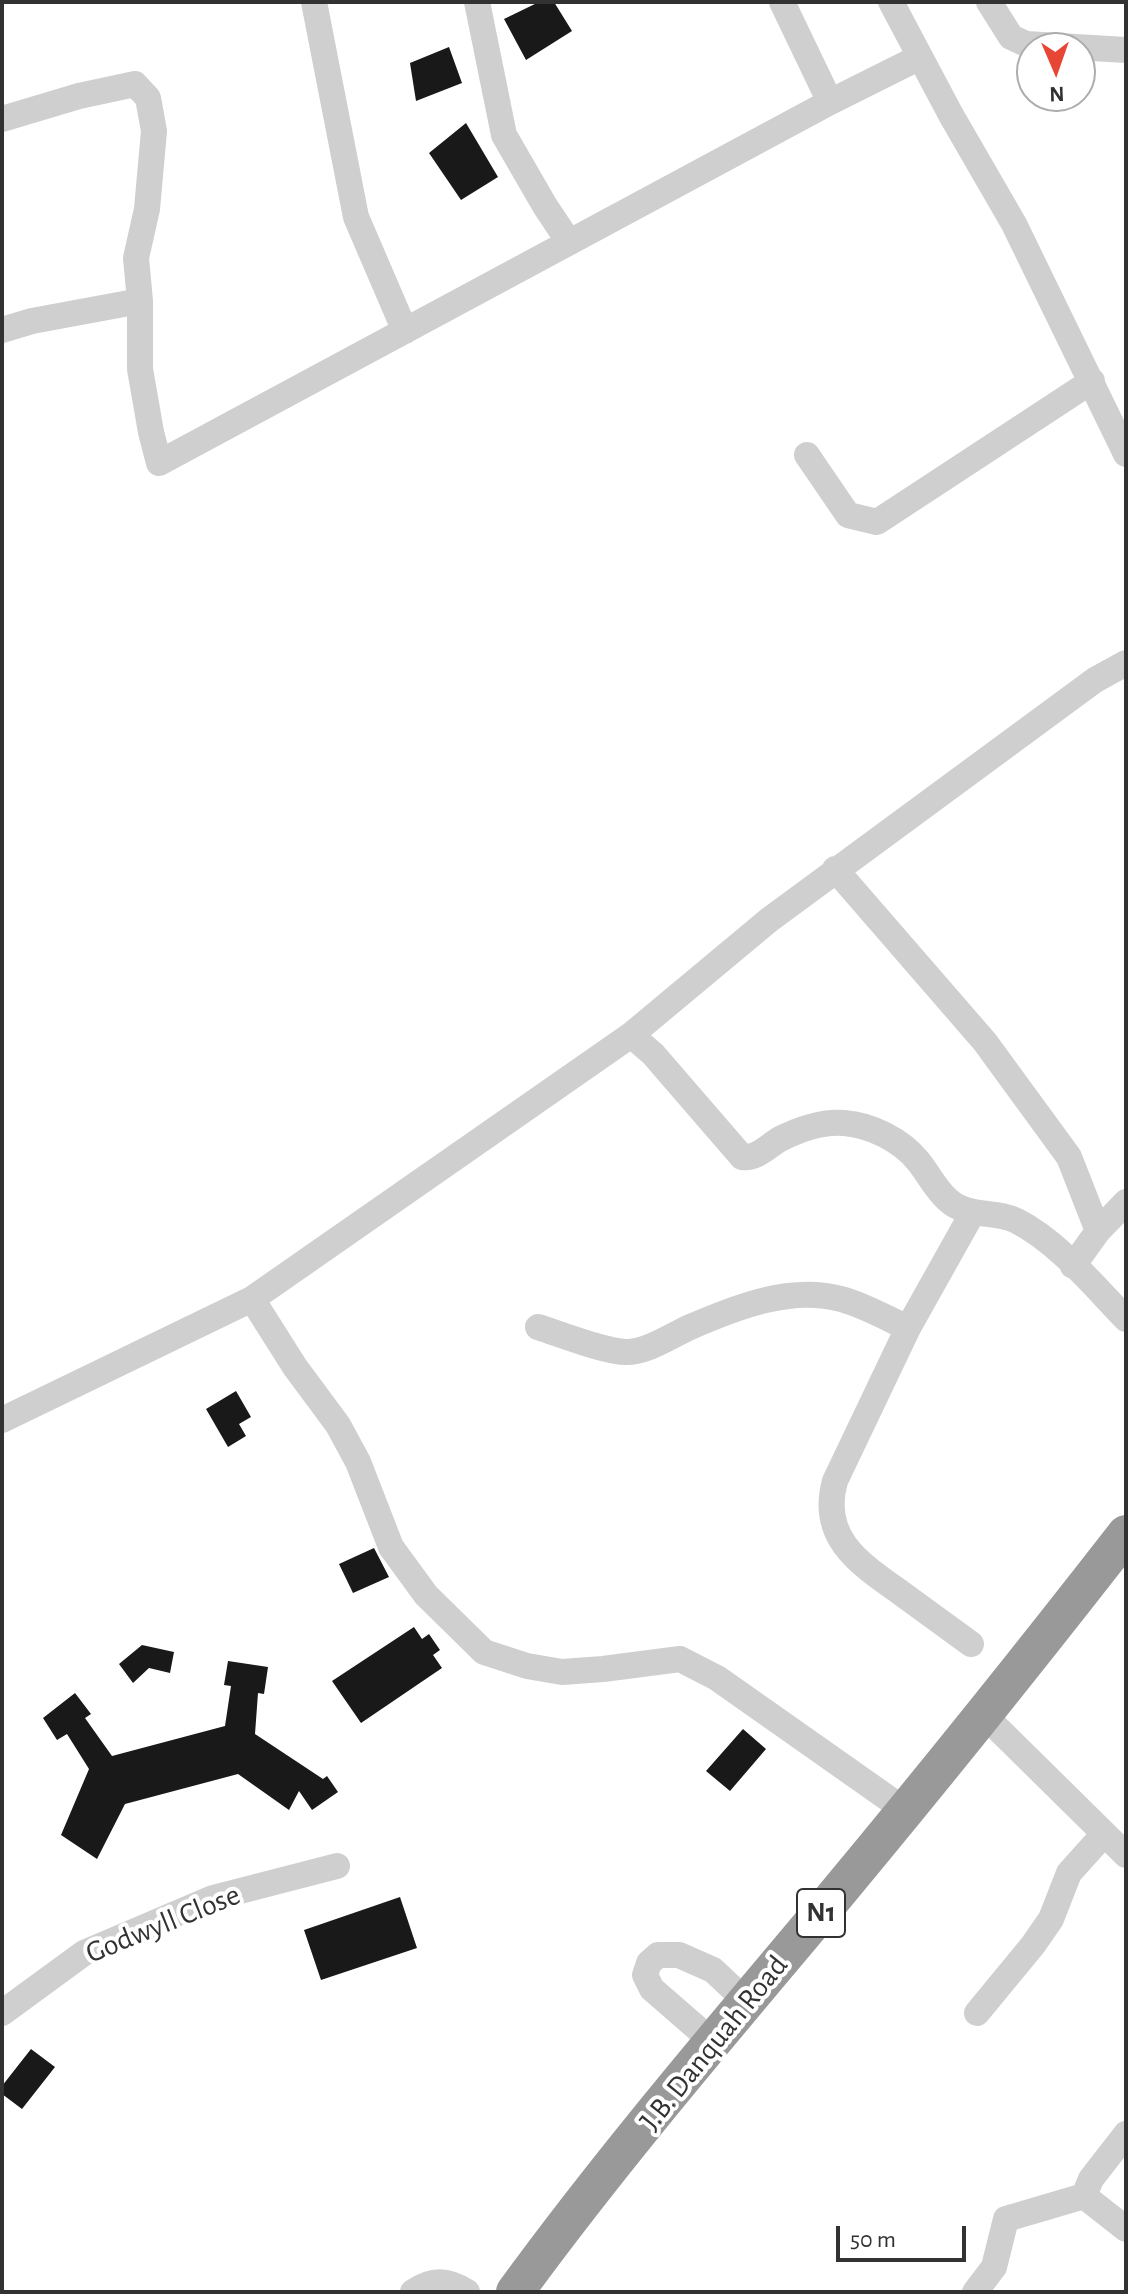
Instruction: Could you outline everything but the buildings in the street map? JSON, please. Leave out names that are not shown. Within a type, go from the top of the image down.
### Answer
[{"type":"highway","name":"J.B. Danquah Road","points":[[515,2292],[713,2042],[984,1715],[1126,1534]]},
{"type":"street","points":[[314,2],[356,217],[405,331]]},
{"type":"street","points":[[477,2],[504,135],[569,242]]},
{"type":"street","points":[[782,2],[830,102]]},
{"type":"street","points":[[891,2],[1014,224],[1126,454]]},
{"type":"street","points":[[989,2],[1011,37],[1026,44],[1126,50]]},
{"type":"street","points":[[2,119],[79,96],[135,84],[148,98],[154,131],[147,209],[136,258],[140,301],[140,369],[159,463],[830,102],[920,57]]},
{"type":"street","points":[[2,330],[32,321],[140,301]]},
{"type":"street","points":[[807,455],[848,515],[877,522],[1092,381]]},
{"type":"street","points":[[2,1420],[252,1299],[631,1035],[835,869],[1095,680],[1126,663]]},
{"type":"street","points":[[835,869],[985,1042],[1060,1144],[1069,1157],[1098,1231]]},
{"type":"street","points":[[631,1035],[653,1054],[742,1157],[755,1156],[777,1141],[821,1123],[860,1125],[882,1134],[905,1147],[917,1159],[948,1201],[973,1212],[1015,1219],[1039,1234],[1126,1319]]},
{"type":"street","points":[[1073,1266],[1098,1231],[1126,1202]]},
{"type":"street","points":[[971,1644],[858,1562],[837,1533],[831,1515],[831,1495],[908,1328],[973,1212]]},
{"type":"street","points":[[538,1327],[625,1352],[641,1350],[753,1303],[795,1295],[822,1295],[840,1298],[908,1328]]},
{"type":"street","points":[[252,1299],[295,1367],[338,1425],[358,1462],[391,1547],[426,1595],[484,1652],[527,1666],[562,1672],[680,1659],[717,1678],[906,1811]]},
{"type":"street","points":[[977,2013],[1051,1919],[1069,1873],[1117,1839],[984,1715]]},
{"type":"street","name":"Godwyll Close","points":[[2,2013],[84,1953],[213,1898],[337,1866]]},
{"type":"street","points":[[713,2042],[652,1989],[645,1975],[649,1963],[658,1955],[679,1955],[713,1970],[747,2002]]},
{"type":"street","points":[[1084,2196],[1091,2179],[1126,2134]]},
{"type":"street","points":[[1084,2196],[1126,2229]]},
{"type":"street","points":[[975,2292],[994,2267],[1006,2219],[1084,2196]]},
{"type":"street","points":[[413,2292],[427,2283],[443,2282],[467,2292]]}]
